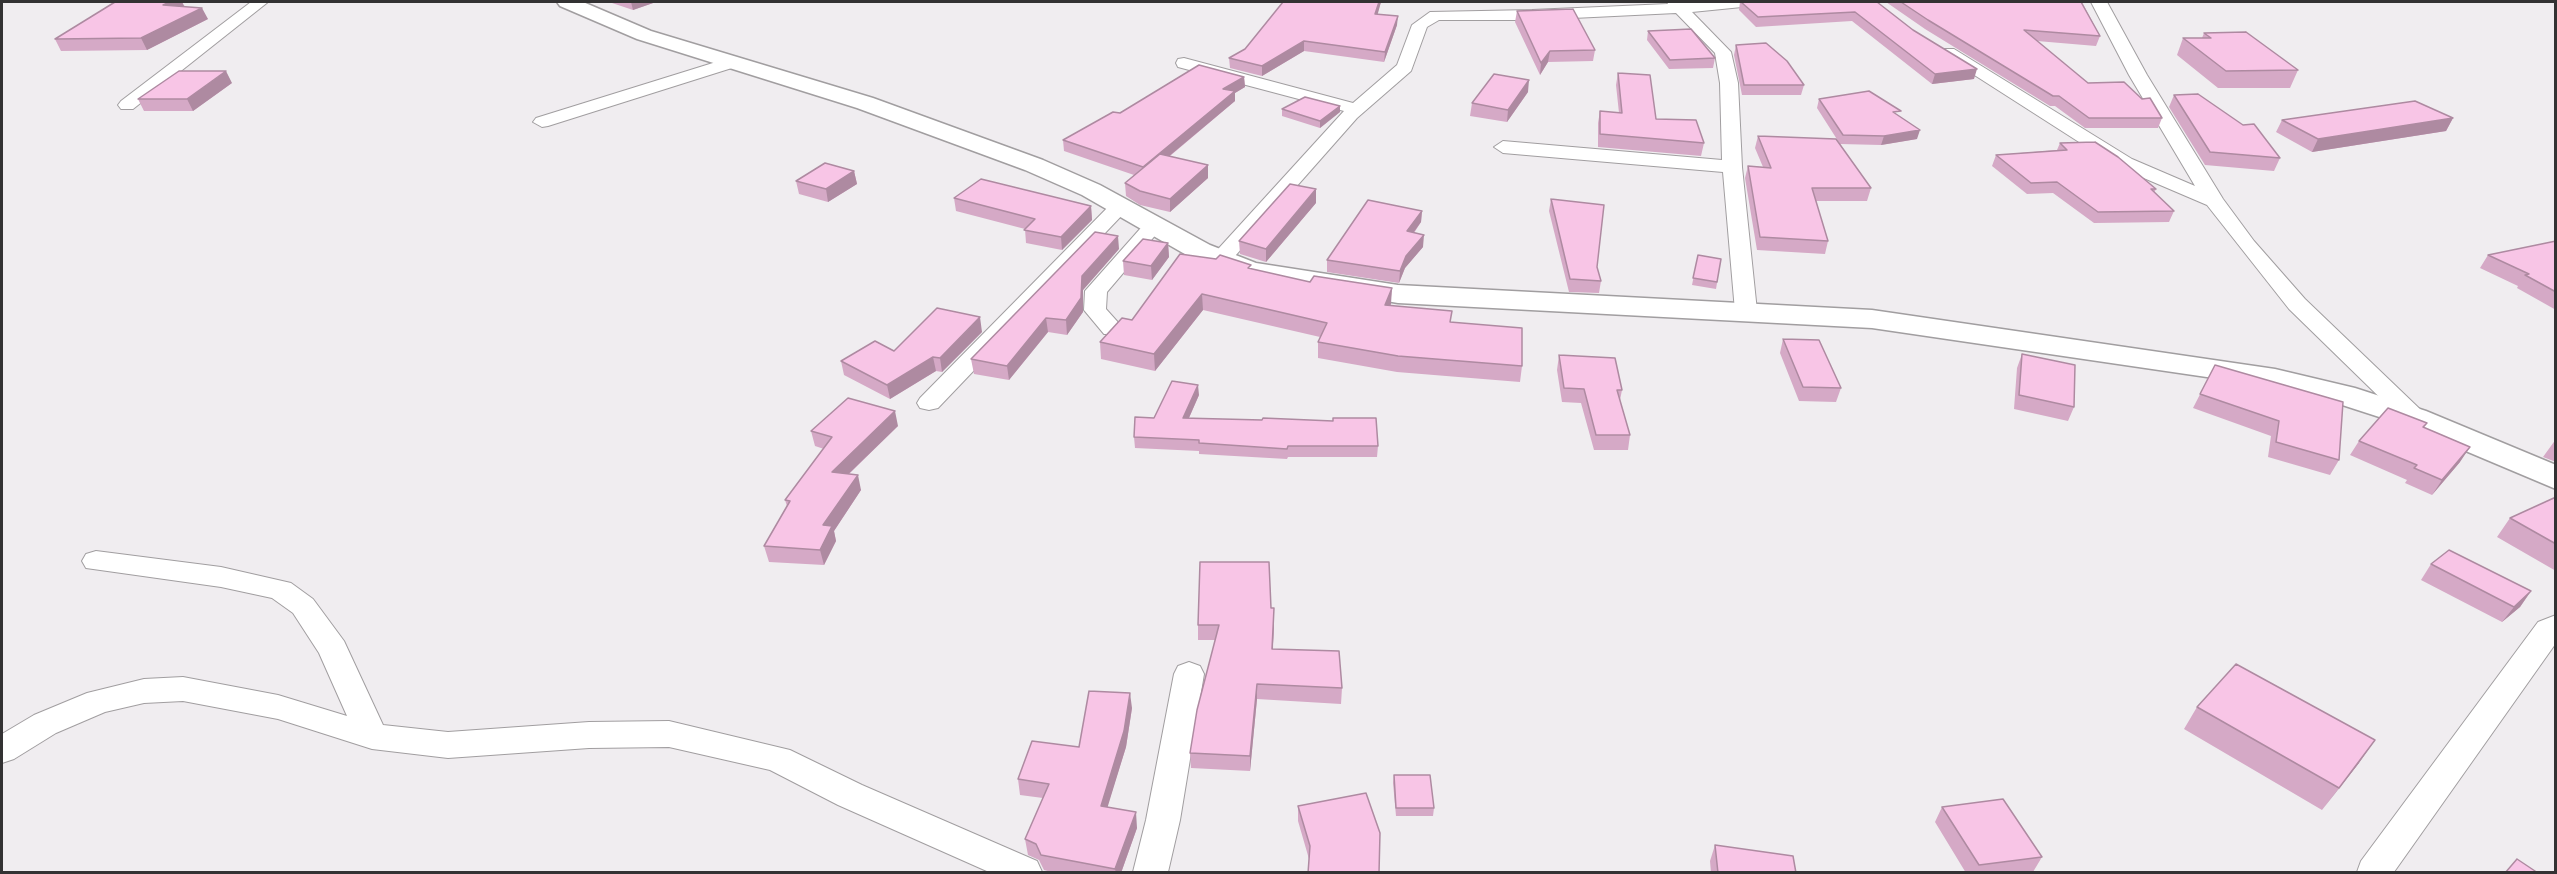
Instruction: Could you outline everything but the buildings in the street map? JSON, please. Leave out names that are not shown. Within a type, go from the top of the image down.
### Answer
[{"type":"street","points":[[127,105],[260,2]]},
{"type":"street","points":[[567,2],[644,35],[865,103],[1034,165],[1120,206],[1220,259],[1250,270],[1398,294],[1872,319],[2275,378],[2344,395],[2415,418],[2556,478]]},
{"type":"street","points":[[1220,259],[1311,156],[1357,109],[1405,67],[1420,26],[1436,15],[1532,15],[1742,2]]},
{"type":"street","points":[[2098,2],[2138,75],[2214,201],[2247,245],[2296,304],[2415,418]]},
{"type":"street","points":[[1677,5],[1723,52],[1729,83],[1732,167],[1746,311]]},
{"type":"street","points":[[1928,40],[2126,163],[2214,201]]},
{"type":"street","points":[[542,122],[729,63]]},
{"type":"street","points":[[1184,63],[1357,109]]},
{"type":"street","points":[[1503,147],[1732,167]]},
{"type":"street","points":[[929,403],[1120,206]]},
{"type":"street","points":[[1112,329],[1095,310],[1096,291],[1155,225]]},
{"type":"street","points":[[96,561],[221,577],[281,590],[303,606],[333,650],[372,736]]},
{"type":"street","points":[[2374,873],[2549,630],[2556,626]]},
{"type":"street","points":[[1150,873],[1163,820],[1189,674]]},
{"type":"street","points":[[2,750],[45,724],[98,702],[144,690],[173,689],[278,707],[372,736],[448,745],[589,735],[669,734],[778,759],[859,799],[1024,873]]}]
